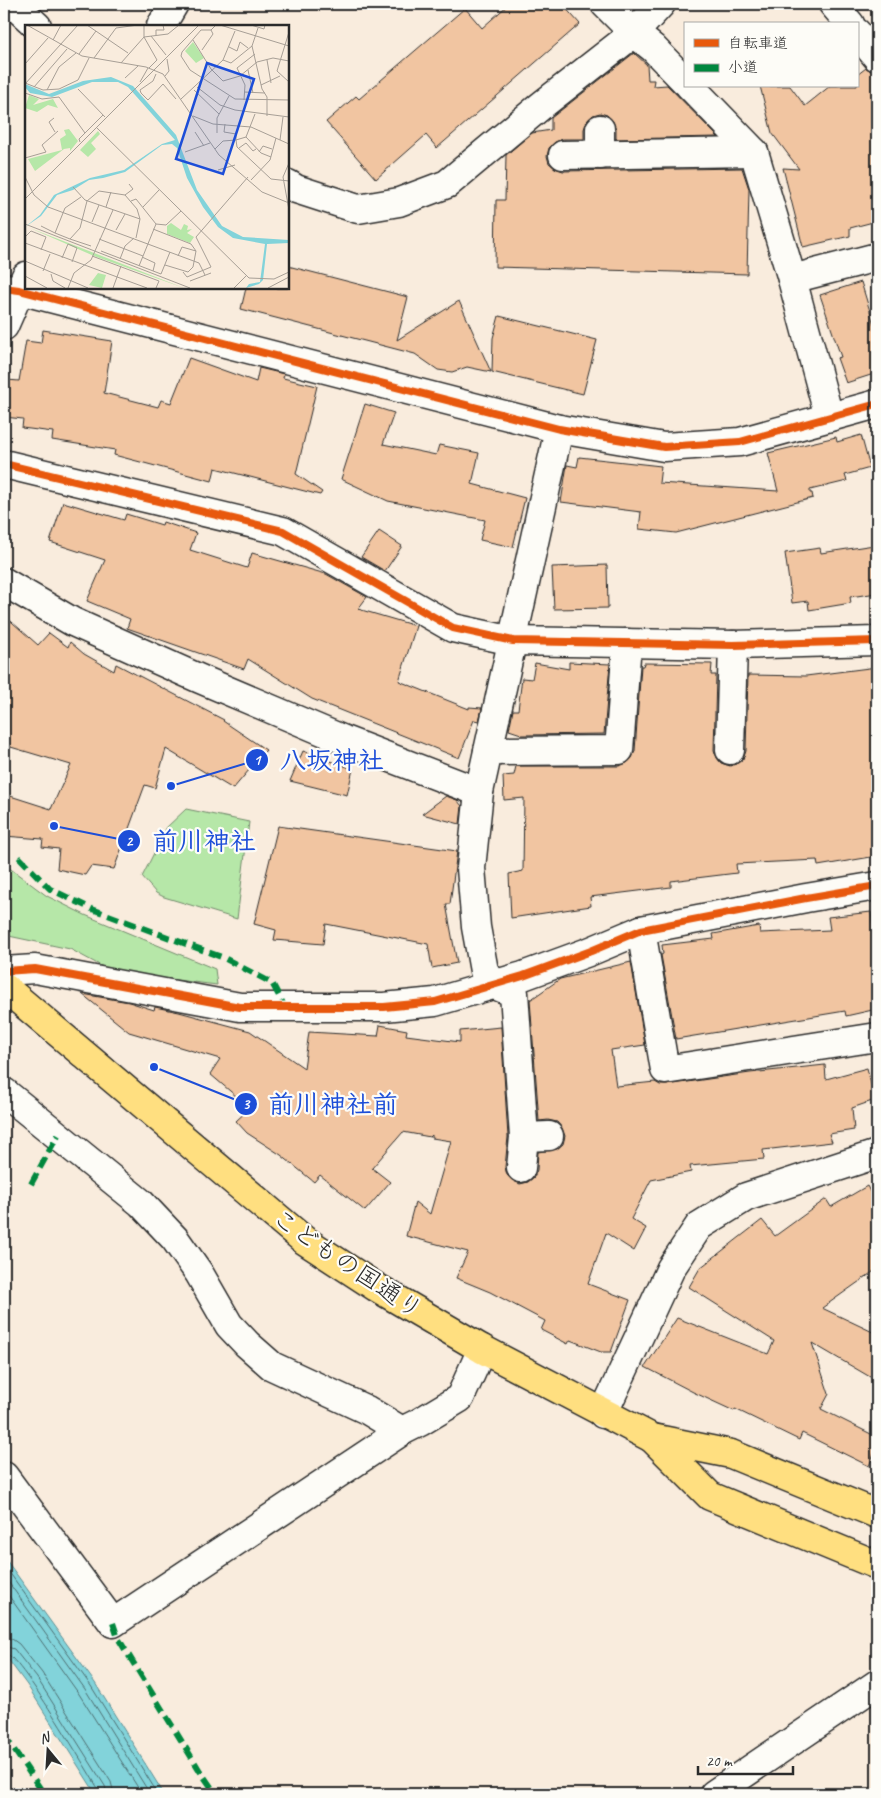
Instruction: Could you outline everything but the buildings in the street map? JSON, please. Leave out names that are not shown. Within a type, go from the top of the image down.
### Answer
[{"type":"main road","name":"こどもの国通り","points":[[4,986],[304,1240],[376,1287],[482,1349],[652,1438],[731,1454],[877,1514]]},
{"type":"main road","name":"こどもの国通り","points":[[652,1438],[710,1496],[877,1564]]},
{"type":"street","points":[[13,4],[36,25]]},
{"type":"street","points":[[162,25],[174,4]]},
{"type":"street","points":[[605,4],[634,33],[653,48],[684,80]]},
{"type":"street","points":[[289,185],[296,189],[358,209],[399,202],[447,184],[542,105],[634,33],[661,4]]},
{"type":"street","points":[[834,4],[848,22]]},
{"type":"street","points":[[858,34],[877,57]]},
{"type":"street","points":[[692,88],[754,152],[792,279],[829,417]]},
{"type":"street","points":[[563,156],[600,142],[754,152]]},
{"type":"street","points":[[792,279],[877,257]]},
{"type":"street","points":[[4,326],[16,284]]},
{"type":"street","points":[[35,289],[559,429],[664,447],[740,442],[877,404]]},
{"type":"street","points":[[521,1168],[536,1136],[514,994],[495,985],[484,971],[476,927],[472,868],[479,792],[559,429]]},
{"type":"street","points":[[4,464],[283,531],[453,628],[513,642],[733,645],[877,641]]},
{"type":"street","points":[[4,582],[73,622],[198,678],[344,740],[479,792]]},
{"type":"street","points":[[488,751],[618,750],[627,643]]},
{"type":"street","points":[[730,750],[733,645]]},
{"type":"street","points":[[4,971],[35,969],[240,1007],[384,1007],[435,1002],[495,985],[591,951],[641,930],[877,886]]},
{"type":"street","points":[[641,930],[665,1070],[877,1037]]},
{"type":"street","points":[[4,1092],[141,1203],[175,1239],[199,1273],[229,1325],[272,1366],[368,1410],[402,1431]]},
{"type":"street","points":[[603,1414],[671,1268],[699,1226],[746,1197],[877,1154]]},
{"type":"street","points":[[4,1476],[113,1623],[402,1431],[460,1398],[482,1349]]},
{"type":"street","points":[[714,1794],[877,1684]]},
{"type":"green space","points":[[186,809],[249,822],[237,919],[164,897],[156,893],[142,877],[167,827]]},
{"type":"green space","points":[[4,864],[47,896],[85,915],[215,969],[217,985],[105,968],[70,949],[4,935]]},
{"type":"water","points":[[4,1557],[95,1683],[164,1794],[96,1794],[27,1685],[4,1654]]},
{"type":"marked path","points":[[19,857],[50,889],[92,909],[224,958],[272,983],[285,1007]]},
{"type":"marked path","points":[[31,1184],[58,1135]]},
{"type":"marked path","points":[[113,1623],[118,1638],[216,1794]]},
{"type":"marked path","points":[[4,1735],[44,1794]]},
{"type":"cycle path","points":[[4,288],[19,290],[559,429],[664,447],[740,442],[877,404]]},
{"type":"cycle path","points":[[4,464],[283,531],[453,628],[513,641],[733,645],[877,641]]},
{"type":"cycle path","points":[[4,971],[35,969],[240,1007],[384,1007],[435,1002],[523,976],[641,930],[877,886]]},
{"type":"place","name":"八坂神社","points":[[171,786]]},
{"type":"place","name":"前川神社","points":[[54,826]]},
{"type":"place","name":"前川神社前","points":[[154,1067]]}]
